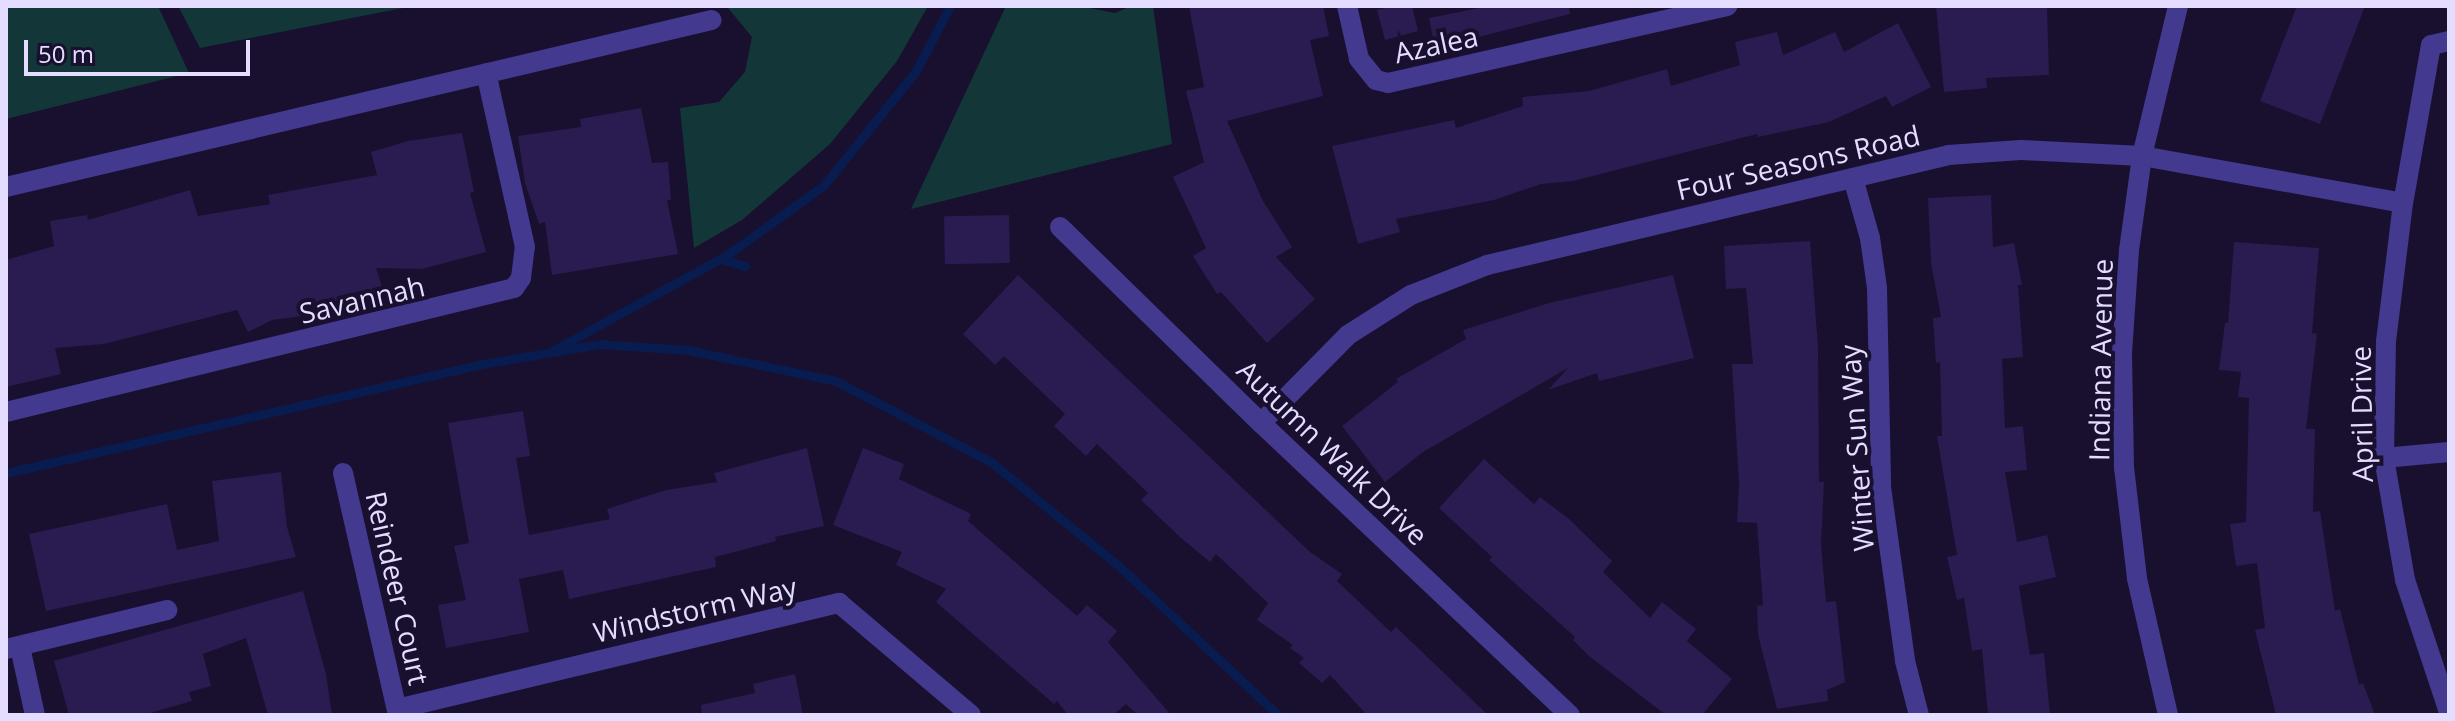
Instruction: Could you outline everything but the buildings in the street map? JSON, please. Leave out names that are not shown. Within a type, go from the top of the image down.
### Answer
[{"type":"street","name":"Azalea","points":[[1347,6],[1359,59],[1376,80],[1388,83],[1727,6]]},
{"type":"street","name":"Indiana Avenue","points":[[2168,715],[2137,578],[2124,468],[2122,353],[2129,250],[2142,156],[2178,6]]},
{"type":"street","points":[[6,187],[712,20]]},
{"type":"street","name":"April Drive","points":[[2449,41],[2431,45],[2403,203],[2386,341],[2384,458],[2405,580],[2449,712]]},
{"type":"street","name":"Savannah","points":[[6,412],[514,288],[521,278],[525,247],[486,73]]},
{"type":"street","name":"Four Seasons Road","points":[[1261,423],[1348,335],[1411,295],[1487,265],[1948,155],[2021,150],[2142,156],[2403,203]]},
{"type":"street","name":"Winter Sun Way","points":[[1853,178],[1870,238],[1877,288],[1881,487],[1905,661],[1919,715]]},
{"type":"street","name":"Autumn Walk Drive","points":[[1060,227],[1261,423],[1570,715]]},
{"type":"street","points":[[2384,458],[2449,452]]},
{"type":"street","name":"Reindeer Court","points":[[343,473],[397,712]]},
{"type":"street","name":"Windstorm Way","points":[[397,712],[839,603],[971,715]]},
{"type":"street","points":[[35,715],[13,648],[167,610]]},
{"type":"green space","points":[[6,6],[158,6],[189,73],[6,119]]},
{"type":"green space","points":[[178,6],[413,6],[200,48]]},
{"type":"green space","points":[[721,6],[928,6],[897,61],[830,144],[742,220],[694,248],[680,108],[719,102],[745,72],[752,37],[728,8]]},
{"type":"green space","points":[[1006,6],[1079,6],[1115,13],[1131,6],[1153,6],[1172,144],[911,209]]},
{"type":"waterway","points":[[554,350],[727,255],[824,185],[916,71],[950,6]]},
{"type":"waterway","points":[[720,259],[745,266]]},
{"type":"waterway","points":[[6,473],[482,364],[600,344],[688,350],[836,381],[991,462],[1120,567],[1278,715]]}]
